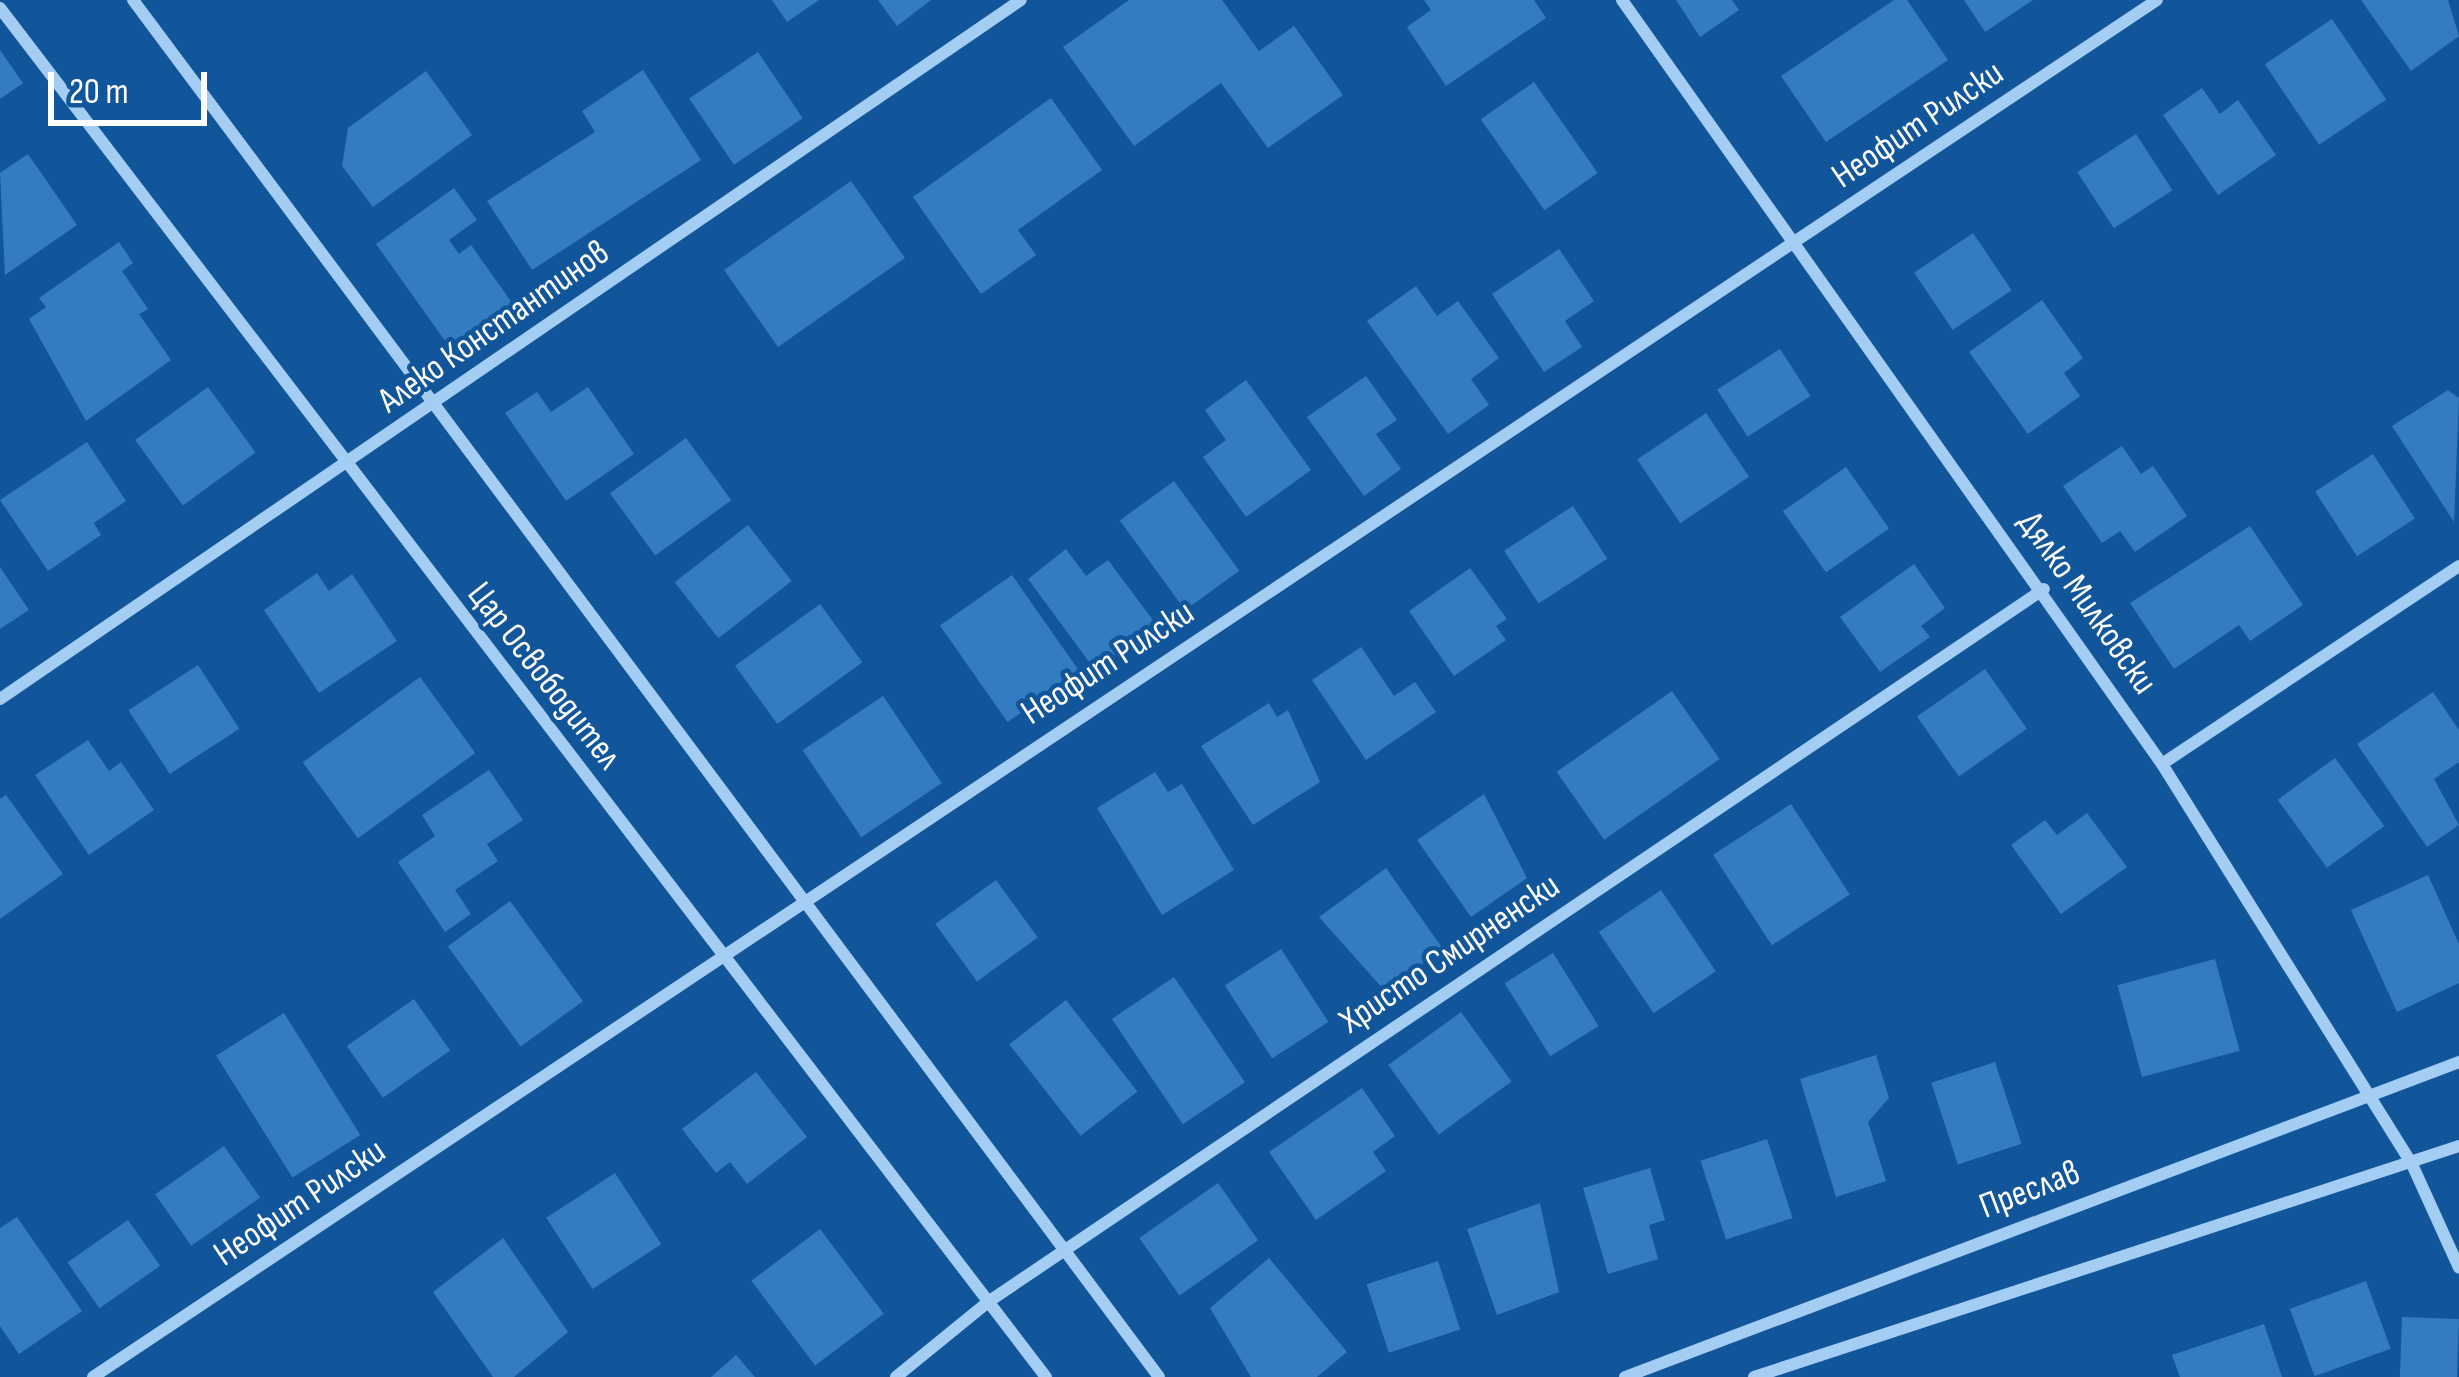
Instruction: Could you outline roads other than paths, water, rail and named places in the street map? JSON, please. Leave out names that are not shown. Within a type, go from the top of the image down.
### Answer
[{"type":"street","points":[[133,0],[808,898],[1059,1254],[1159,1377]]},
{"type":"street","name":"Алеко Константинов","points":[[0,699],[346,469],[438,400],[1021,0]]},
{"type":"street","name":"Дялко Милковски","points":[[1622,0],[1792,246],[2044,589],[2162,764],[2411,1162],[2459,1268]]},
{"type":"street","name":"Неофит Рилски","points":[[93,1377],[2158,0]]},
{"type":"street","name":"Цар Освободител","points":[[0,8],[346,469],[1046,1377]]},
{"type":"street","points":[[2162,764],[2459,566]]},
{"type":"street","name":"Христо Смирненски","points":[[896,1377],[988,1302],[2044,589]]},
{"type":"street","name":"Преслав","points":[[1624,1377],[2459,1062]]},
{"type":"street","points":[[1754,1377],[2459,1146]]}]
